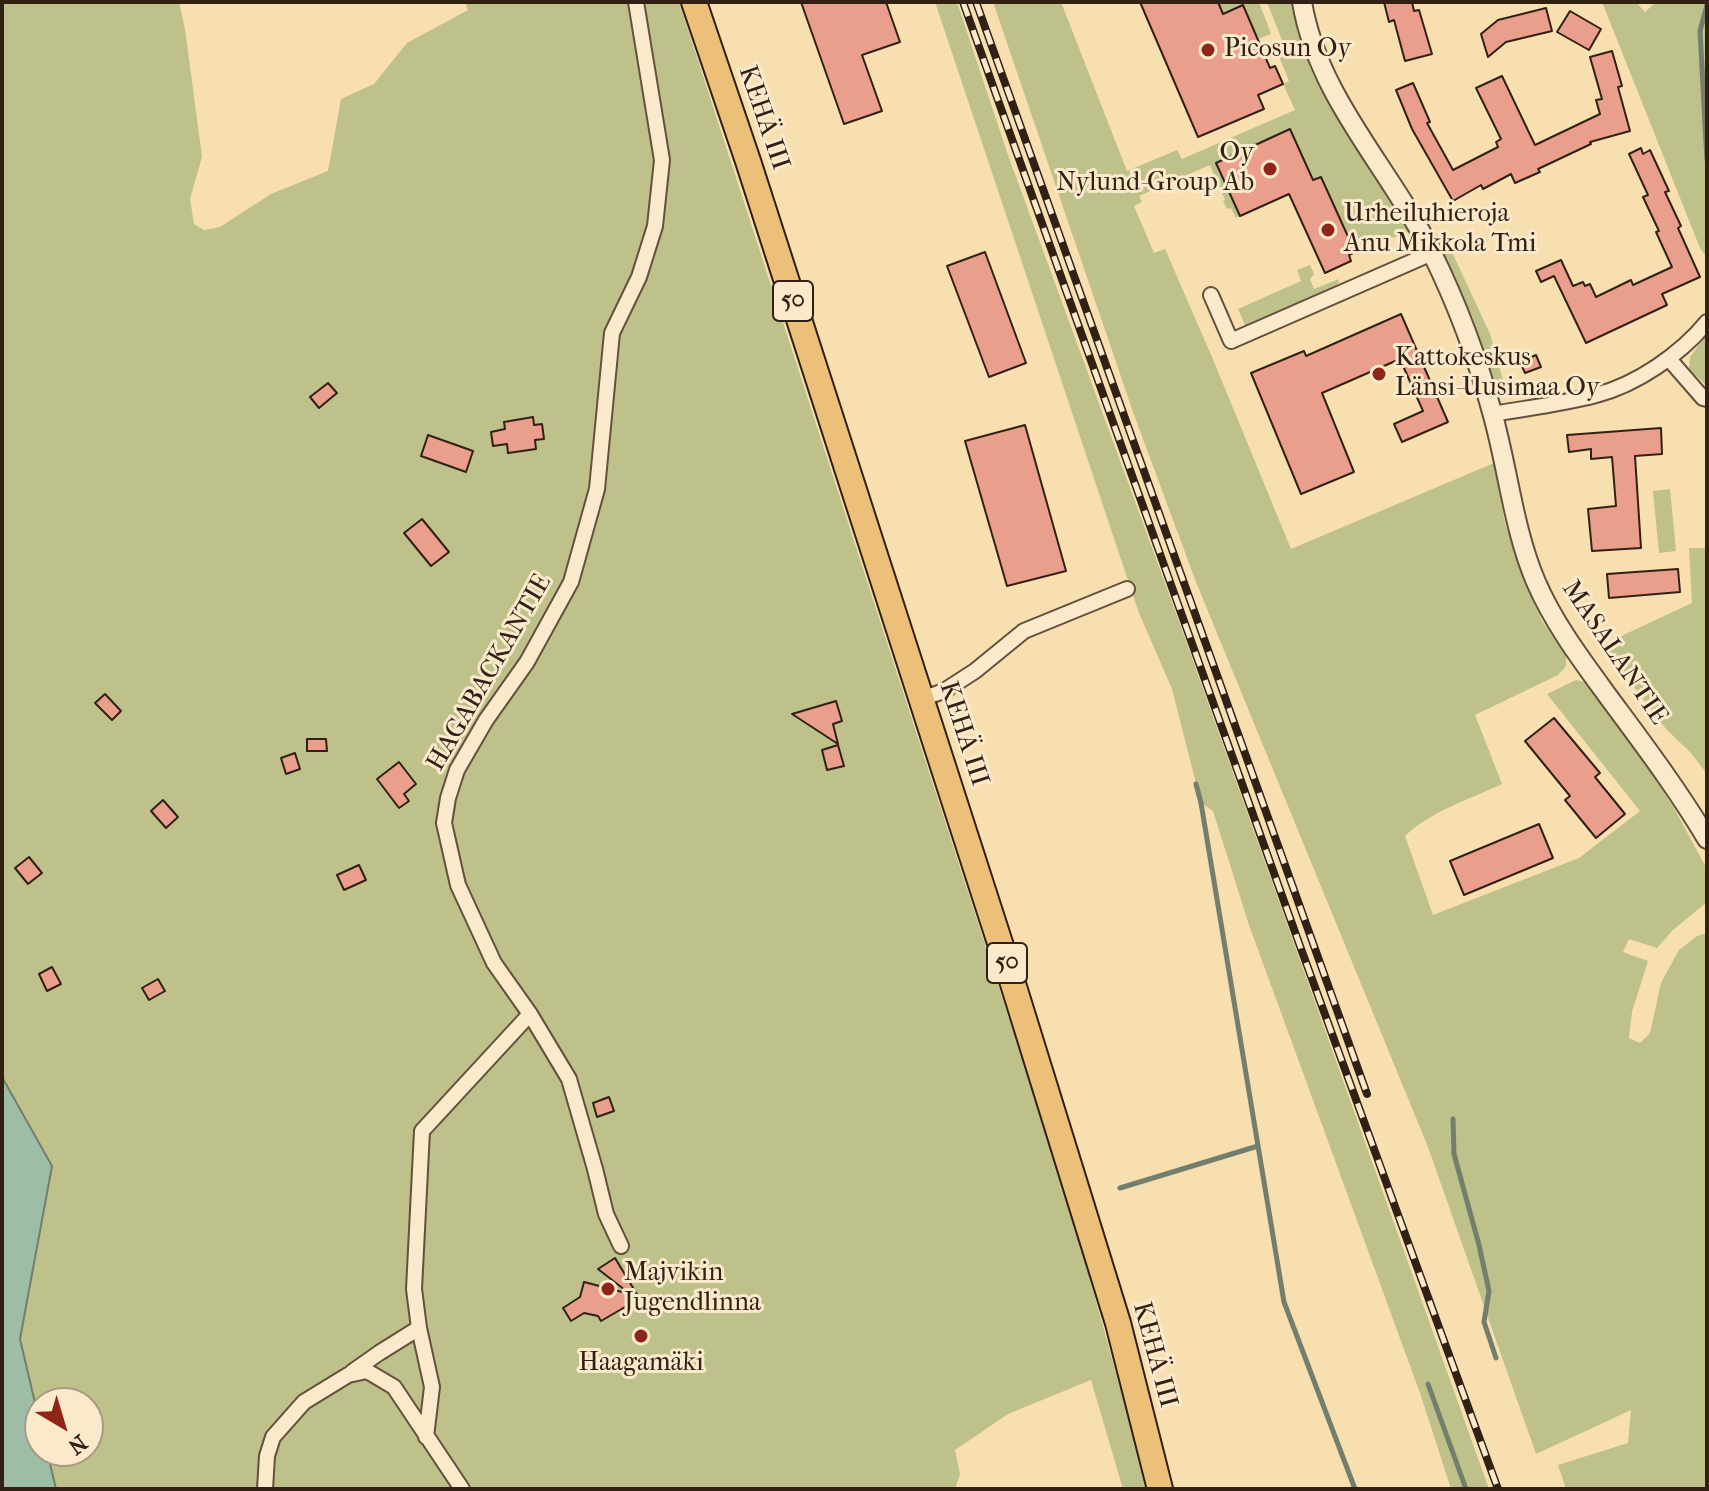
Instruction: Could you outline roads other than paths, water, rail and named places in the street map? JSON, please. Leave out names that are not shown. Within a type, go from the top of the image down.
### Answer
[{"type":"highway","name":"KEHÄ III","points":[[694,2],[1010,974],[1113,1309],[1160,1489]]},
{"type":"street","name":"HAGABACKANTIE","points":[[621,1246],[606,1214],[569,1079],[530,1014],[494,963],[458,885],[444,823],[457,770],[527,662],[571,582],[597,489],[612,333],[639,277],[655,226],[662,160],[636,2]]},
{"type":"street","name":"MASALANTIE","points":[[1302,2],[1317,58],[1342,108],[1421,232],[1456,307],[1493,414],[1527,558],[1537,583],[1552,614],[1586,666],[1673,784],[1707,839]]},
{"type":"street","points":[[1211,295],[1231,341],[1432,253]]},
{"type":"street","points":[[1493,414],[1597,395],[1626,383],[1669,359],[1707,322]]},
{"type":"street","points":[[1669,359],[1707,399]]},
{"type":"street","points":[[921,699],[944,691],[975,671],[1024,631],[1127,589]]},
{"type":"street","points":[[426,1437],[432,1387],[414,1289],[422,1131],[530,1014]]},
{"type":"street","points":[[265,1489],[267,1456],[273,1437],[304,1402],[419,1328]]},
{"type":"street","points":[[348,1375],[367,1371],[394,1387],[462,1489]]},
{"type":"waterway","points":[[1707,5],[1700,31],[1707,160]]},
{"type":"waterway","points":[[1196,784],[1284,1302],[1355,1489]]},
{"type":"waterway","points":[[1453,1119],[1454,1154],[1489,1291],[1484,1322],[1496,1358]]},
{"type":"waterway","points":[[1120,1188],[1258,1146]]},
{"type":"waterway","points":[[1428,1384],[1466,1489]]},
{"type":"railway","points":[[963,2],[1300,946],[1498,1489]]},
{"type":"railway","points":[[976,2],[1367,1094]]},
{"type":"place","name":"Picosun Oy","points":[[1208,50]]},
{"type":"place","name":"Oy Nylund-Group Ab","points":[[1270,169]]},
{"type":"place","name":"Urheiluhieroja Anu Mikkola Tmi","points":[[1328,230]]},
{"type":"place","name":"Kattokeskus Länsi-Uusimaa Oy","points":[[1379,374]]},
{"type":"place","name":"Majvikin Jugendlinna","points":[[608,1289]]},
{"type":"place","name":"Haagamäki","points":[[641,1336]]}]
